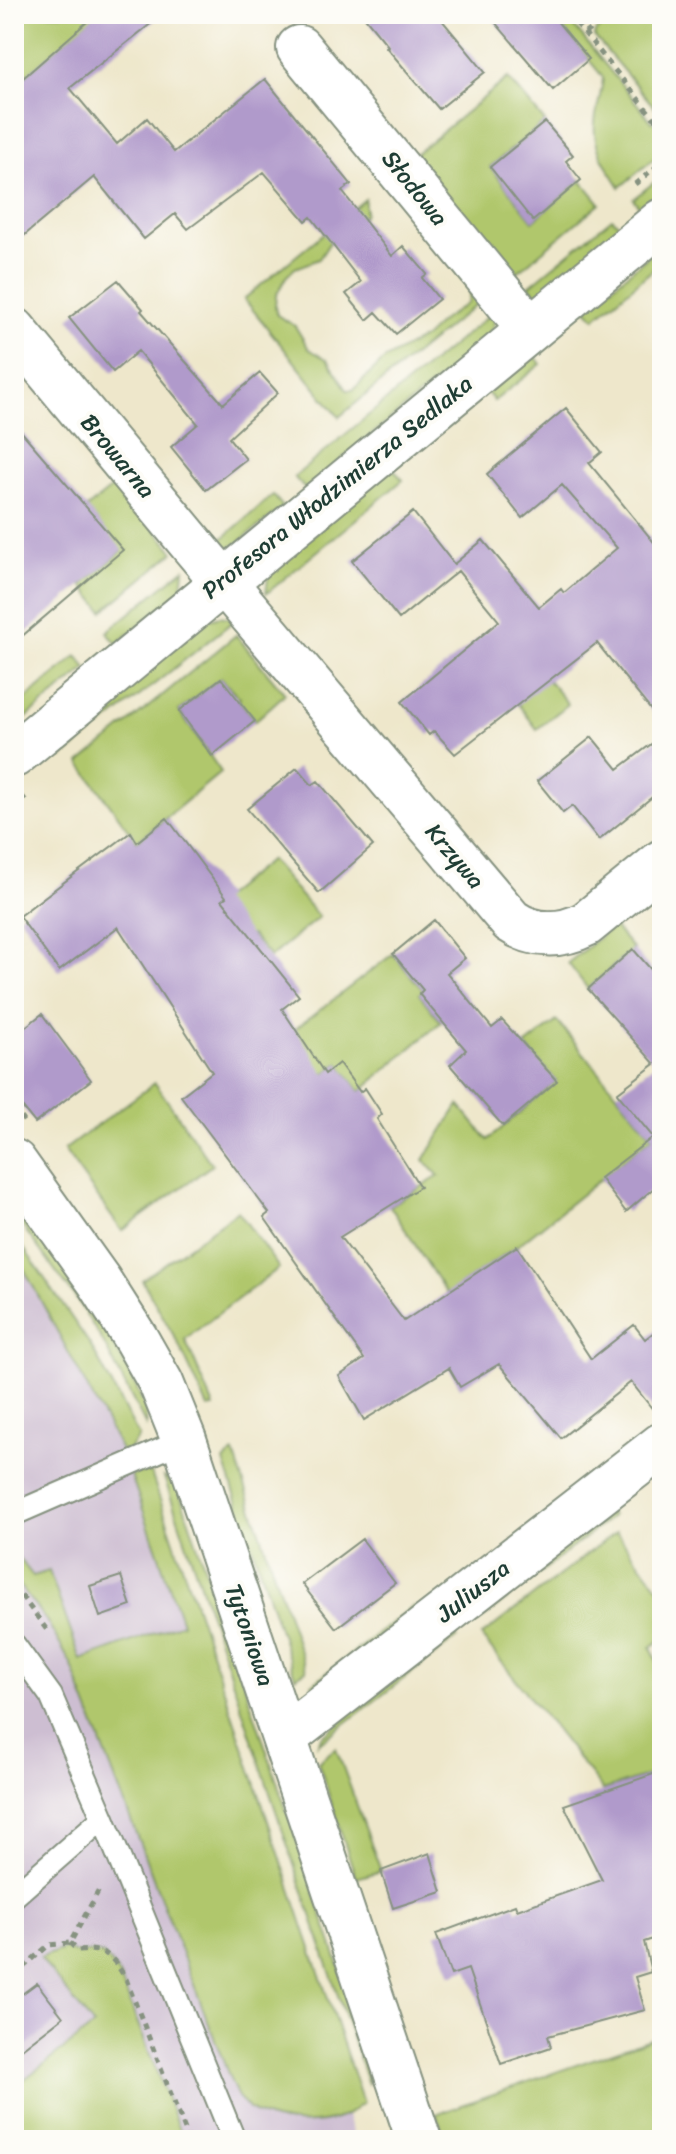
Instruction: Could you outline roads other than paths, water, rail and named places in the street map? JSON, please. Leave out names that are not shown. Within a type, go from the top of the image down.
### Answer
[{"type":"street","name":"Słodowa","points":[[299,48],[530,329]]},
{"type":"street","name":"Profesora Włodzimierza Sedlaka","points":[[14,755],[662,221]]},
{"type":"street","name":"Browarna","points":[[14,330],[223,580]]},
{"type":"street","name":"Krzywa","points":[[223,580],[499,909],[522,929],[539,934],[573,930],[586,924],[662,862]]},
{"type":"street","name":"Tytoniowa","points":[[14,1162],[99,1281],[161,1383],[184,1440],[285,1737],[414,2138]]},
{"type":"street","name":"Juliusza","points":[[285,1737],[662,1445]]},
{"type":"lane","points":[[14,1514],[184,1440]]},
{"type":"lane","points":[[14,1645],[51,1696],[234,2140]]},
{"type":"lane","points":[[14,1896],[103,1818]]}]
